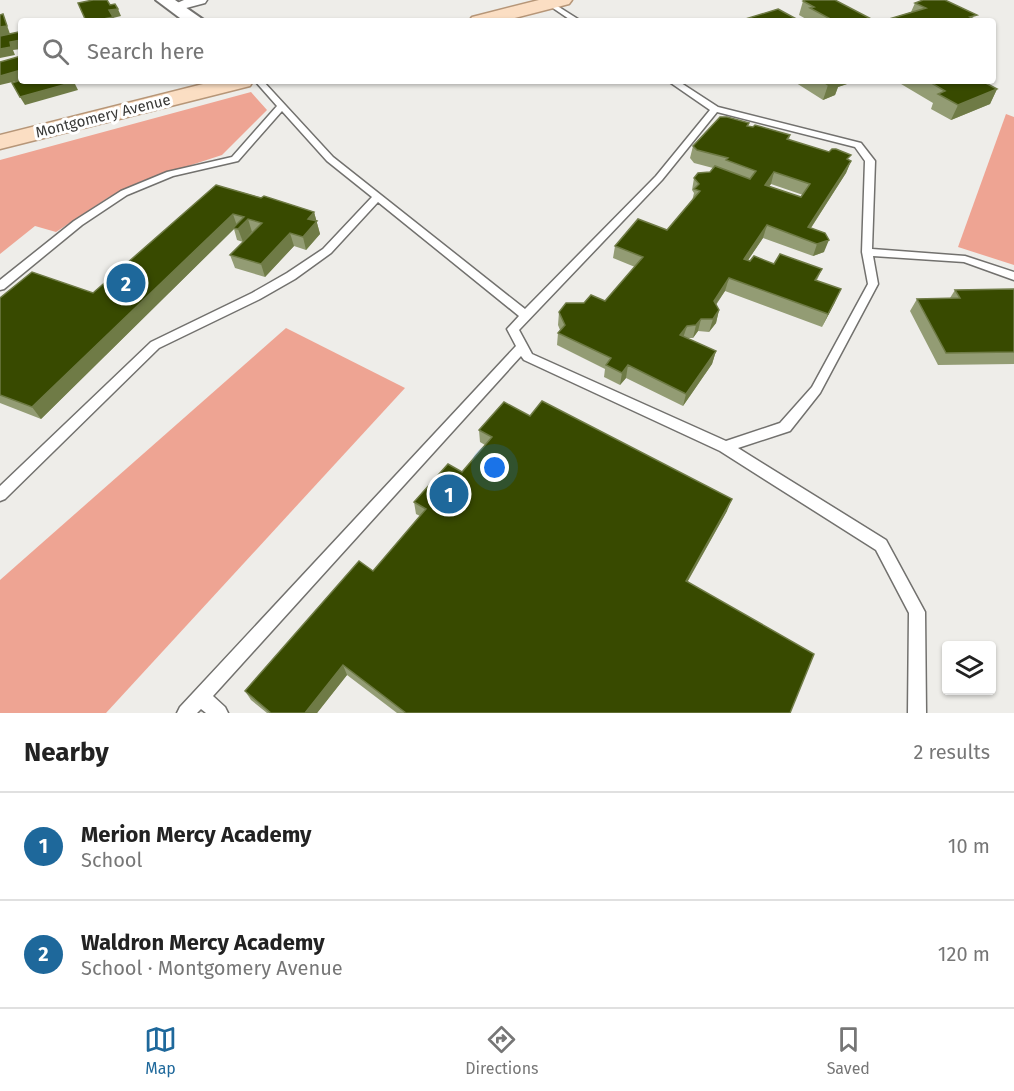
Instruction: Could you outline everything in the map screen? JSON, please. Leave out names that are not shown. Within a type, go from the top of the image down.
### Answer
[{"type":"main road","points":[[491,18],[557,1]]},
{"type":"main road","name":"Montgomery Avenue","points":[[0,142],[230,84]]},
{"type":"street","points":[[169,4],[200,0]]},
{"type":"street","points":[[169,4],[191,18]]},
{"type":"lane","points":[[557,1],[574,18]]},
{"type":"lane","points":[[262,84],[330,159],[526,316]]},
{"type":"lane","points":[[677,84],[715,109],[858,145],[870,161],[867,252],[873,284],[816,390],[785,427],[725,447]]},
{"type":"lane","points":[[0,286],[78,223],[124,193],[170,174],[235,159],[281,107]]},
{"type":"lane","points":[[715,109],[658,178],[513,329],[528,357],[725,447],[881,544],[917,612],[918,713]]},
{"type":"lane","points":[[0,495],[156,345],[256,296],[298,272],[327,250],[378,196]]},
{"type":"lane","points":[[867,252],[965,259],[1014,276]]},
{"type":"lane","points":[[186,713],[522,347]]},
{"type":"lane","points":[[201,697],[219,713]]},
{"type":"shaded area","points":[[251,92],[267,110],[222,155],[142,181],[109,197],[56,232],[35,226],[0,254],[0,160]]},
{"type":"shaded area","points":[[1006,114],[1014,117],[1014,265],[958,247]]},
{"type":"shaded area","points":[[286,328],[405,388],[106,713],[0,713],[0,580]]},
{"type":"building","points":[[107,0],[110,5],[115,4],[118,9],[109,10],[113,17],[85,18],[78,3]]},
{"type":"building","points":[[835,0],[869,18],[828,18],[810,8],[814,7],[803,1]]},
{"type":"building","points":[[923,0],[945,0],[977,15],[970,17],[972,18],[892,18],[926,8],[915,3]]},
{"type":"building","points":[[778,9],[794,18],[749,18]]},
{"type":"building","points":[[3,14],[7,26],[0,27],[0,15]]},
{"type":"building","points":[[18,32],[18,41],[10,42],[11,47],[0,49],[0,36]]},
{"type":"building","points":[[18,57],[18,71],[0,76],[0,62]]},
{"type":"building","points":[[18,81],[18,84],[67,84],[20,97],[12,83]]},
{"type":"building","points":[[933,84],[988,84],[997,89],[958,105],[938,94],[945,91]]},
{"type":"building","points":[[720,117],[727,117],[749,123],[747,126],[755,125],[790,135],[787,139],[829,152],[836,149],[851,155],[847,159],[851,161],[808,227],[825,233],[829,240],[817,244],[767,225],[744,259],[750,261],[754,256],[774,264],[780,254],[822,269],[815,280],[841,289],[828,314],[729,278],[714,301],[719,310],[713,319],[701,319],[696,325],[687,326],[680,335],[716,351],[686,394],[628,365],[622,373],[606,365],[611,358],[558,333],[565,325],[559,312],[566,303],[584,303],[591,295],[605,301],[643,257],[615,246],[638,219],[667,230],[700,191],[694,189],[699,184],[694,178],[698,173],[710,172],[715,166],[750,179],[756,171],[726,160],[728,158],[697,150],[693,146]],"holes":[[[774,172],[810,184],[801,197],[765,185]]]},
{"type":"building","points":[[216,185],[261,198],[264,196],[314,212],[308,219],[317,221],[303,237],[290,233],[261,264],[230,255],[262,223],[248,219],[238,229],[233,228],[244,217],[233,214],[32,407],[0,395],[0,298],[32,272],[93,293]]},
{"type":"building","points":[[1014,289],[1014,352],[946,353],[917,299],[960,298],[955,290]]},
{"type":"building","points":[[542,401],[732,499],[686,581],[814,654],[790,713],[406,713],[343,665],[305,713],[271,713],[245,691],[359,561],[373,571],[426,509],[414,502],[448,464],[462,472],[492,437],[479,430],[504,402],[530,416]]},
{"type":"place","name":"Waldron Mercy Academy","points":[[126,283]]},
{"type":"place","name":"Merion Mercy Academy","points":[[449,494]]}]
